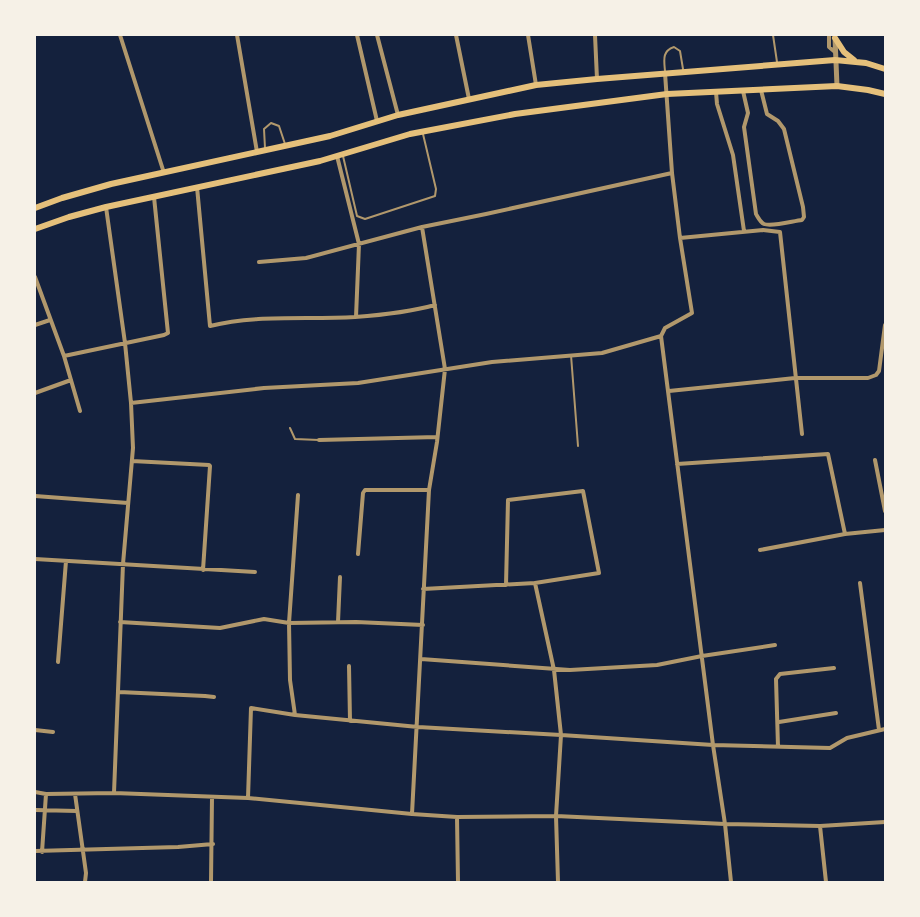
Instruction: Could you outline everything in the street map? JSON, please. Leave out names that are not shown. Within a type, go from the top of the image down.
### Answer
[{"type":"main road","points":[[833,36],[844,52],[855,61]]},
{"type":"main road","points":[[35,208],[111,184],[330,136],[398,115],[536,85],[597,78],[835,60],[855,61],[885,69]]},
{"type":"main road","points":[[35,229],[106,207],[340,155],[422,132],[515,114],[667,94],[716,91],[838,86],[885,94]]},
{"type":"street","points":[[120,35],[164,173]]},
{"type":"street","points":[[237,35],[257,152]]},
{"type":"street","points":[[357,35],[377,121]]},
{"type":"street","points":[[377,35],[398,115]]},
{"type":"street","points":[[456,35],[469,99]]},
{"type":"street","points":[[528,35],[536,85]]},
{"type":"street","points":[[595,35],[597,78]]},
{"type":"street","points":[[833,36],[838,86]]},
{"type":"street","points":[[665,73],[672,173],[692,313],[665,328],[661,336],[731,882]]},
{"type":"street","points":[[743,91],[748,113],[744,127],[756,214],[763,224],[773,225],[802,220],[804,216],[803,207],[784,130],[778,121],[767,114],[760,90]]},
{"type":"street","points":[[716,91],[717,104],[734,155],[744,231]]},
{"type":"street","points":[[340,155],[359,244],[356,317]]},
{"type":"street","points":[[260,262],[306,258],[422,226],[486,214],[672,173]]},
{"type":"street","points":[[197,187],[210,326],[228,321],[287,317],[356,317],[418,310],[435,305]]},
{"type":"street","points":[[64,356],[168,333],[154,196]]},
{"type":"street","points":[[106,207],[125,343],[131,403],[132,461],[122,564],[114,793]]},
{"type":"street","points":[[412,814],[429,490],[444,369],[422,226]]},
{"type":"street","points":[[680,238],[744,231],[763,230],[780,232],[802,434]]},
{"type":"street","points":[[35,277],[64,356],[80,411]]},
{"type":"street","points":[[35,325],[50,320]]},
{"type":"street","points":[[669,391],[795,378],[868,378],[876,375],[879,371],[885,325]]},
{"type":"street","points":[[131,403],[264,388],[358,383],[492,362],[602,352],[661,336]]},
{"type":"street","points":[[35,393],[71,380]]},
{"type":"street","points":[[319,440],[437,437]]},
{"type":"street","points":[[676,464],[828,454],[845,534]]},
{"type":"street","points":[[875,460],[885,511]]},
{"type":"street","points":[[132,461],[210,466],[203,570]]},
{"type":"street","points":[[358,554],[363,493],[365,490],[429,490]]},
{"type":"street","points":[[423,590],[506,585],[535,583],[599,573],[583,491],[508,500],[506,585]]},
{"type":"street","points":[[295,715],[290,680],[289,623],[298,495]]},
{"type":"street","points":[[35,496],[128,503]]},
{"type":"street","points":[[760,550],[845,534],[885,530]]},
{"type":"street","points":[[35,559],[255,572]]},
{"type":"street","points":[[58,662],[66,561]]},
{"type":"street","points":[[338,622],[340,577]]},
{"type":"street","points":[[535,583],[554,670],[561,735],[556,816],[558,882]]},
{"type":"street","points":[[860,583],[879,730]]},
{"type":"street","points":[[120,622],[220,628],[264,619],[289,623],[338,622],[423,625]]},
{"type":"street","points":[[421,659],[570,670],[657,666],[702,656],[775,645]]},
{"type":"street","points":[[349,666],[350,721]]},
{"type":"street","points":[[778,747],[779,722],[776,679],[780,674],[834,668]]},
{"type":"street","points":[[119,692],[214,698]]},
{"type":"street","points":[[248,798],[251,708],[295,715],[418,727],[713,746],[830,748],[847,738],[885,730]]},
{"type":"street","points":[[779,722],[836,714]]},
{"type":"street","points":[[35,730],[53,732]]},
{"type":"street","points":[[35,792],[46,794],[114,793],[248,798],[457,817],[556,816],[725,824],[820,826],[885,822]]},
{"type":"street","points":[[42,852],[46,794]]},
{"type":"street","points":[[75,794],[86,873],[85,882]]},
{"type":"street","points":[[212,796],[212,882]]},
{"type":"street","points":[[35,810],[77,811]]},
{"type":"street","points":[[457,817],[458,882]]},
{"type":"street","points":[[820,826],[826,882]]},
{"type":"street","points":[[35,851],[83,851],[213,844]]},
{"type":"lane","points":[[773,35],[778,64]]},
{"type":"lane","points":[[665,73],[665,53],[674,47],[680,51],[683,72]]},
{"type":"lane","points":[[265,150],[263,132],[265,126],[271,123],[279,126],[286,146]]},
{"type":"lane","points":[[340,155],[357,216],[365,219],[435,196],[436,189],[422,132]]},
{"type":"lane","points":[[571,355],[578,446]]},
{"type":"lane","points":[[290,428],[295,439],[319,440]]}]
